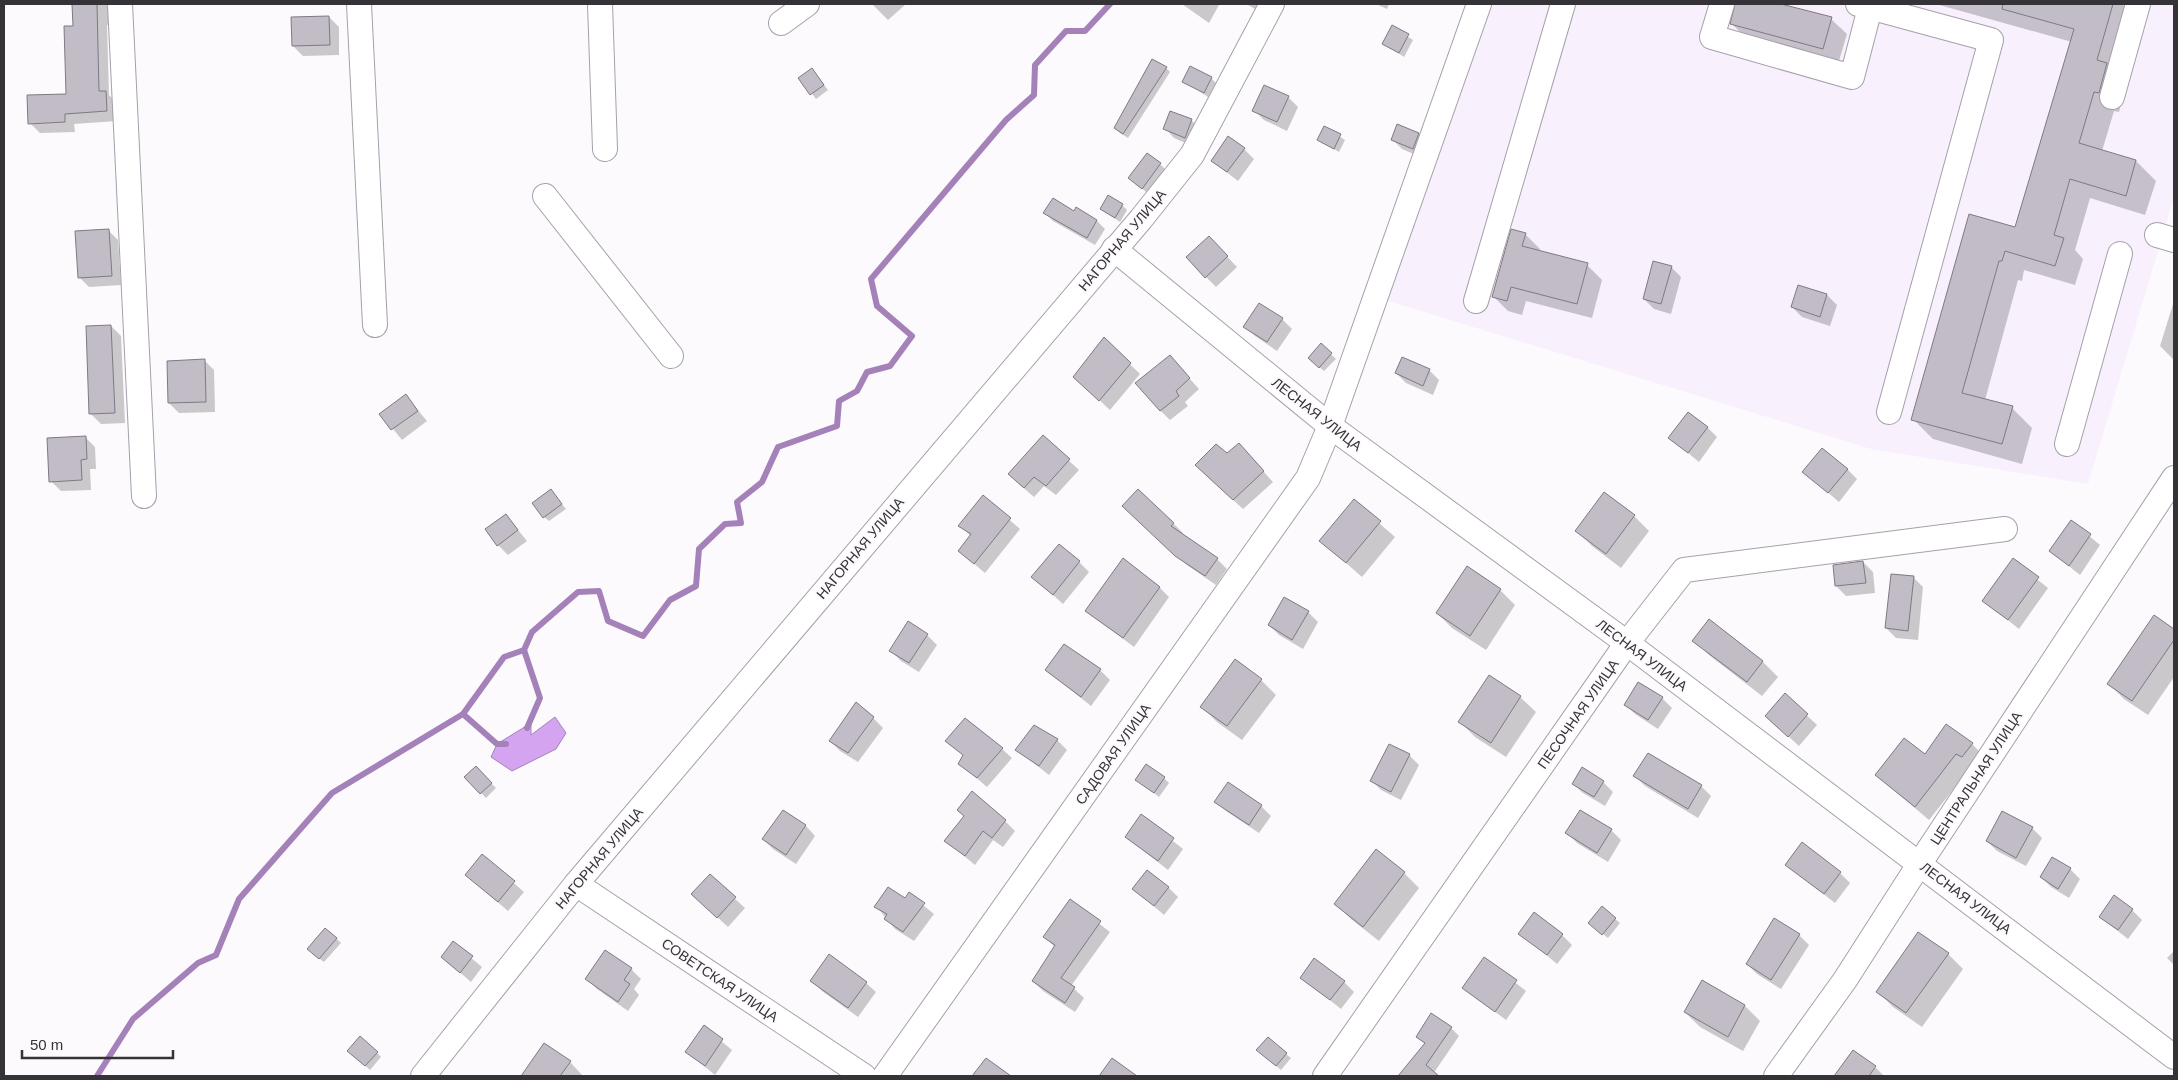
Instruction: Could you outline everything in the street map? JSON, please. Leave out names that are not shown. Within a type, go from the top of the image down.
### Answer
[{"type":"street","points":[[120,4],[144,496]]},
{"type":"street","points":[[359,4],[375,326]]},
{"type":"street","points":[[600,4],[605,149]]},
{"type":"street","points":[[780,23],[807,4]]},
{"type":"street","name":"НАГОРНАЯ УЛИЦА","points":[[423,1076],[576,884],[1192,155],[1272,4]]},
{"type":"street","name":"САДОВАЯ УЛИЦА","points":[[885,1076],[1308,478],[1330,426],[1479,4]]},
{"type":"street","points":[[1476,301],[1563,4]]},
{"type":"street","points":[[1722,4],[1712,37],[1852,77],[1867,5],[1991,40],[1888,412]]},
{"type":"street","points":[[2112,97],[2138,4]]},
{"type":"street","points":[[544,196],[671,356]]},
{"type":"street","name":"ЛЕСНАЯ УЛИЦА","points":[[1114,249],[1330,426],[1627,643],[2174,1056]]},
{"type":"street","points":[[2067,444],[2120,254]]},
{"type":"street","name":"ЦЕНТРАЛЬНАЯ УЛИЦА","points":[[1776,1076],[1846,980],[1920,863],[2174,478]]},
{"type":"street","name":"ПЕСОЧНАЯ УЛИЦА","points":[[1325,1076],[1627,643],[1684,570],[2005,529]]},
{"type":"street","name":"СОВЕТСКАЯ УЛИЦА","points":[[576,884],[864,1076]]},
{"type":"shaded area","points":[[1491,4],[2174,4],[2174,198],[2088,484],[1871,449],[1382,299]]},
{"type":"shaded area","points":[[555,717],[566,733],[556,749],[512,771],[491,757],[497,744],[531,723],[531,735]]},
{"type":"building","points":[[72,4],[97,4],[99,91],[106,91],[107,111],[65,114],[65,122],[28,124],[27,95],[66,94],[64,26],[73,26]]},
{"type":"building","points":[[1735,4],[1781,4],[1832,17],[1823,49],[1730,24]]},
{"type":"building","points":[[2003,4],[2113,4],[2097,60],[2107,63],[2099,93],[2094,92],[2079,143],[2136,160],[2126,196],[2070,179],[2054,235],[2064,238],[2055,266],[2005,251],[2002,261],[1999,261],[1962,393],[2013,406],[2002,444],[1911,420],[1969,214],[2015,227],[2074,29],[2002,9]]},
{"type":"building","points":[[329,16],[330,45],[292,46],[291,17]]},
{"type":"building","points":[[1392,25],[1409,34],[1399,53],[1382,44]]},
{"type":"building","points":[[1152,59],[1167,67],[1123,134],[1114,128]]},
{"type":"building","points":[[1190,66],[1212,77],[1204,93],[1182,82]]},
{"type":"building","points":[[812,68],[824,85],[810,95],[798,78]]},
{"type":"building","points":[[1264,85],[1289,96],[1277,122],[1252,111]]},
{"type":"building","points":[[1170,111],[1192,119],[1185,138],[1163,129]]},
{"type":"building","points":[[1397,124],[1419,133],[1413,149],[1391,140]]},
{"type":"building","points":[[1324,126],[1341,134],[1334,149],[1317,140]]},
{"type":"building","points":[[1228,136],[1245,148],[1227,172],[1211,161]]},
{"type":"building","points":[[1147,153],[1161,163],[1142,189],[1128,178]]},
{"type":"building","points":[[1108,195],[1123,204],[1115,218],[1100,209]]},
{"type":"building","points":[[1053,198],[1074,211],[1076,207],[1097,220],[1087,238],[1043,213]]},
{"type":"building","points":[[109,229],[112,276],[78,278],[75,231]]},
{"type":"building","points":[[1511,229],[1526,233],[1522,246],[1588,263],[1577,304],[1511,287],[1507,301],[1492,297]]},
{"type":"building","points":[[1209,236],[1228,256],[1205,278],[1186,257]]},
{"type":"building","points":[[1653,261],[1672,266],[1661,304],[1643,299]]},
{"type":"building","points":[[1798,285],[1827,294],[1820,317],[1791,307]]},
{"type":"building","points":[[1259,303],[1283,318],[1267,342],[1243,327]]},
{"type":"building","points":[[111,325],[115,413],[89,414],[86,326]]},
{"type":"building","points":[[1104,337],[1131,363],[1099,401],[1073,377]]},
{"type":"building","points":[[1321,343],[1332,353],[1319,368],[1308,358]]},
{"type":"building","points":[[1170,355],[1190,378],[1176,391],[1179,396],[1160,411],[1135,383]]},
{"type":"building","points":[[1402,357],[1430,369],[1423,386],[1395,373]]},
{"type":"building","points":[[205,359],[206,402],[168,403],[167,361]]},
{"type":"building","points":[[406,394],[418,411],[391,430],[379,414]]},
{"type":"building","points":[[1688,412],[1708,427],[1688,453],[1668,438]]},
{"type":"building","points":[[1043,435],[1070,459],[1046,486],[1034,477],[1024,488],[1008,474]]},
{"type":"building","points":[[86,436],[87,459],[81,460],[82,480],[49,482],[47,438]]},
{"type":"building","points":[[1239,443],[1264,471],[1233,500],[1195,465],[1216,444],[1227,453]]},
{"type":"building","points":[[1822,448],[1848,469],[1828,493],[1802,472]]},
{"type":"building","points":[[551,489],[562,504],[543,518],[532,503]]},
{"type":"building","points":[[1138,489],[1174,523],[1171,526],[1218,558],[1205,576],[1175,556],[1122,506]]},
{"type":"building","points":[[1604,492],[1635,515],[1606,554],[1575,531]]},
{"type":"building","points":[[983,495],[1011,518],[974,564],[958,551],[971,534],[958,526]]},
{"type":"building","points":[[1354,499],[1381,521],[1346,563],[1319,541]]},
{"type":"building","points":[[506,514],[518,530],[497,546],[485,529]]},
{"type":"building","points":[[2071,520],[2091,534],[2069,566],[2049,551]]},
{"type":"building","points":[[1059,544],[1080,561],[1053,595],[1031,577]]},
{"type":"building","points":[[1123,558],[1160,587],[1123,638],[1085,611]]},
{"type":"building","points":[[2013,558],[2039,577],[2008,620],[1982,601]]},
{"type":"building","points":[[1863,561],[1866,583],[1835,586],[1833,565]]},
{"type":"building","points":[[1467,566],[1501,589],[1470,636],[1436,613]]},
{"type":"building","points":[[1891,574],[1914,576],[1908,631],[1885,628]]},
{"type":"building","points":[[1284,597],[1309,611],[1292,640],[1268,625]]},
{"type":"building","points":[[2154,615],[2174,629],[2174,640],[2132,701],[2107,684]]},
{"type":"building","points":[[1709,619],[1763,661],[1747,682],[1692,641]]},
{"type":"building","points":[[908,621],[928,634],[909,663],[889,651]]},
{"type":"building","points":[[1064,644],[1101,669],[1081,697],[1045,670]]},
{"type":"building","points":[[1235,659],[1262,679],[1227,726],[1200,707]]},
{"type":"building","points":[[1489,675],[1521,696],[1491,743],[1458,722]]},
{"type":"building","points":[[1638,682],[1663,697],[1648,720],[1624,705]]},
{"type":"building","points":[[1785,693],[1808,714],[1788,737],[1765,716]]},
{"type":"building","points":[[856,702],[874,717],[848,753],[829,741]]},
{"type":"building","points":[[965,718],[1003,748],[977,778],[958,764],[963,755],[945,741]]},
{"type":"building","points":[[1946,724],[1973,743],[1962,757],[1956,754],[1915,807],[1875,775],[1904,738],[1925,754]]},
{"type":"building","points":[[1034,725],[1058,739],[1039,766],[1015,750]]},
{"type":"building","points":[[1389,744],[1410,754],[1391,792],[1370,781]]},
{"type":"building","points":[[1648,753],[1702,785],[1688,809],[1633,776]]},
{"type":"building","points":[[1146,764],[1165,777],[1154,793],[1135,780]]},
{"type":"building","points":[[476,766],[492,783],[480,794],[464,777]]},
{"type":"building","points":[[1582,767],[1604,781],[1594,797],[1572,784]]},
{"type":"building","points":[[1228,782],[1262,805],[1249,825],[1214,802]]},
{"type":"building","points":[[972,791],[1006,820],[992,838],[983,831],[965,856],[944,841],[964,816],[957,810]]},
{"type":"building","points":[[783,810],[806,825],[786,855],[762,839]]},
{"type":"building","points":[[1580,810],[1612,829],[1597,853],[1565,833]]},
{"type":"building","points":[[2002,811],[2033,827],[2016,858],[1986,841]]},
{"type":"building","points":[[1141,814],[1174,838],[1158,861],[1125,837]]},
{"type":"building","points":[[1802,842],[1841,872],[1824,894],[1785,865]]},
{"type":"building","points":[[1376,849],[1405,872],[1363,927],[1334,904]]},
{"type":"building","points":[[482,854],[515,881],[498,902],[465,875]]},
{"type":"building","points":[[2052,857],[2071,868],[2058,889],[2040,877]]},
{"type":"building","points":[[1147,870],[1169,887],[1154,906],[1132,889]]},
{"type":"building","points":[[710,874],[736,897],[717,918],[691,894]]},
{"type":"building","points":[[888,887],[905,898],[909,892],[925,903],[903,932],[884,919],[887,914],[874,907]]},
{"type":"building","points":[[2114,895],[2133,909],[2118,930],[2099,917]]},
{"type":"building","points":[[1070,899],[1101,921],[1061,978],[1075,987],[1065,1003],[1032,981],[1055,945],[1043,937]]},
{"type":"building","points":[[1602,906],[1616,918],[1602,935],[1588,923]]},
{"type":"building","points":[[1534,912],[1563,934],[1547,955],[1518,934]]},
{"type":"building","points":[[1774,918],[1800,934],[1771,980],[1746,964]]},
{"type":"building","points":[[325,928],[337,938],[319,959],[307,949]]},
{"type":"building","points":[[1918,932],[1949,953],[1906,1013],[1876,992]]},
{"type":"building","points":[[453,941],[473,956],[460,973],[441,957]]},
{"type":"building","points":[[605,950],[632,968],[624,980],[630,984],[618,1002],[585,979]]},
{"type":"building","points":[[829,954],[867,982],[848,1008],[810,981]]},
{"type":"building","points":[[1484,957],[1517,980],[1495,1012],[1462,988]]},
{"type":"building","points":[[1314,958],[1345,981],[1330,1000],[1300,978]]},
{"type":"building","points":[[1702,980],[1745,1005],[1728,1037],[1684,1012]]},
{"type":"building","points":[[1431,1013],[1452,1027],[1426,1065],[1439,1076],[1398,1076],[1425,1043],[1416,1037]]},
{"type":"building","points":[[704,1025],[723,1039],[705,1066],[685,1052]]},
{"type":"building","points":[[360,1036],[378,1052],[365,1066],[347,1051]]},
{"type":"building","points":[[1268,1037],[1287,1053],[1276,1066],[1256,1050]]},
{"type":"building","points":[[544,1043],[571,1061],[560,1076],[521,1076]]},
{"type":"building","points":[[1853,1050],[1876,1066],[1869,1076],[1834,1076]]},
{"type":"building","points":[[986,1058],[1011,1076],[972,1076]]},
{"type":"building","points":[[1112,1058],[1137,1076],[1099,1076]]},
{"type":"waterway","points":[[97,1076],[133,1019],[198,963],[216,955],[239,899],[332,793],[463,714],[504,657],[524,650],[532,632],[578,592],[599,591],[608,621],[643,636],[670,600],[696,586],[699,549],[725,524],[741,523],[737,502],[762,482],[778,447],[837,426],[839,401],[857,391],[867,372],[890,366],[912,336],[877,306],[871,279],[1006,120],[1034,95],[1035,65],[1066,31],[1085,31],[1110,4]]},
{"type":"waterway","points":[[524,650],[540,698],[527,728]]},
{"type":"waterway","points":[[463,714],[497,744],[506,744]]}]
